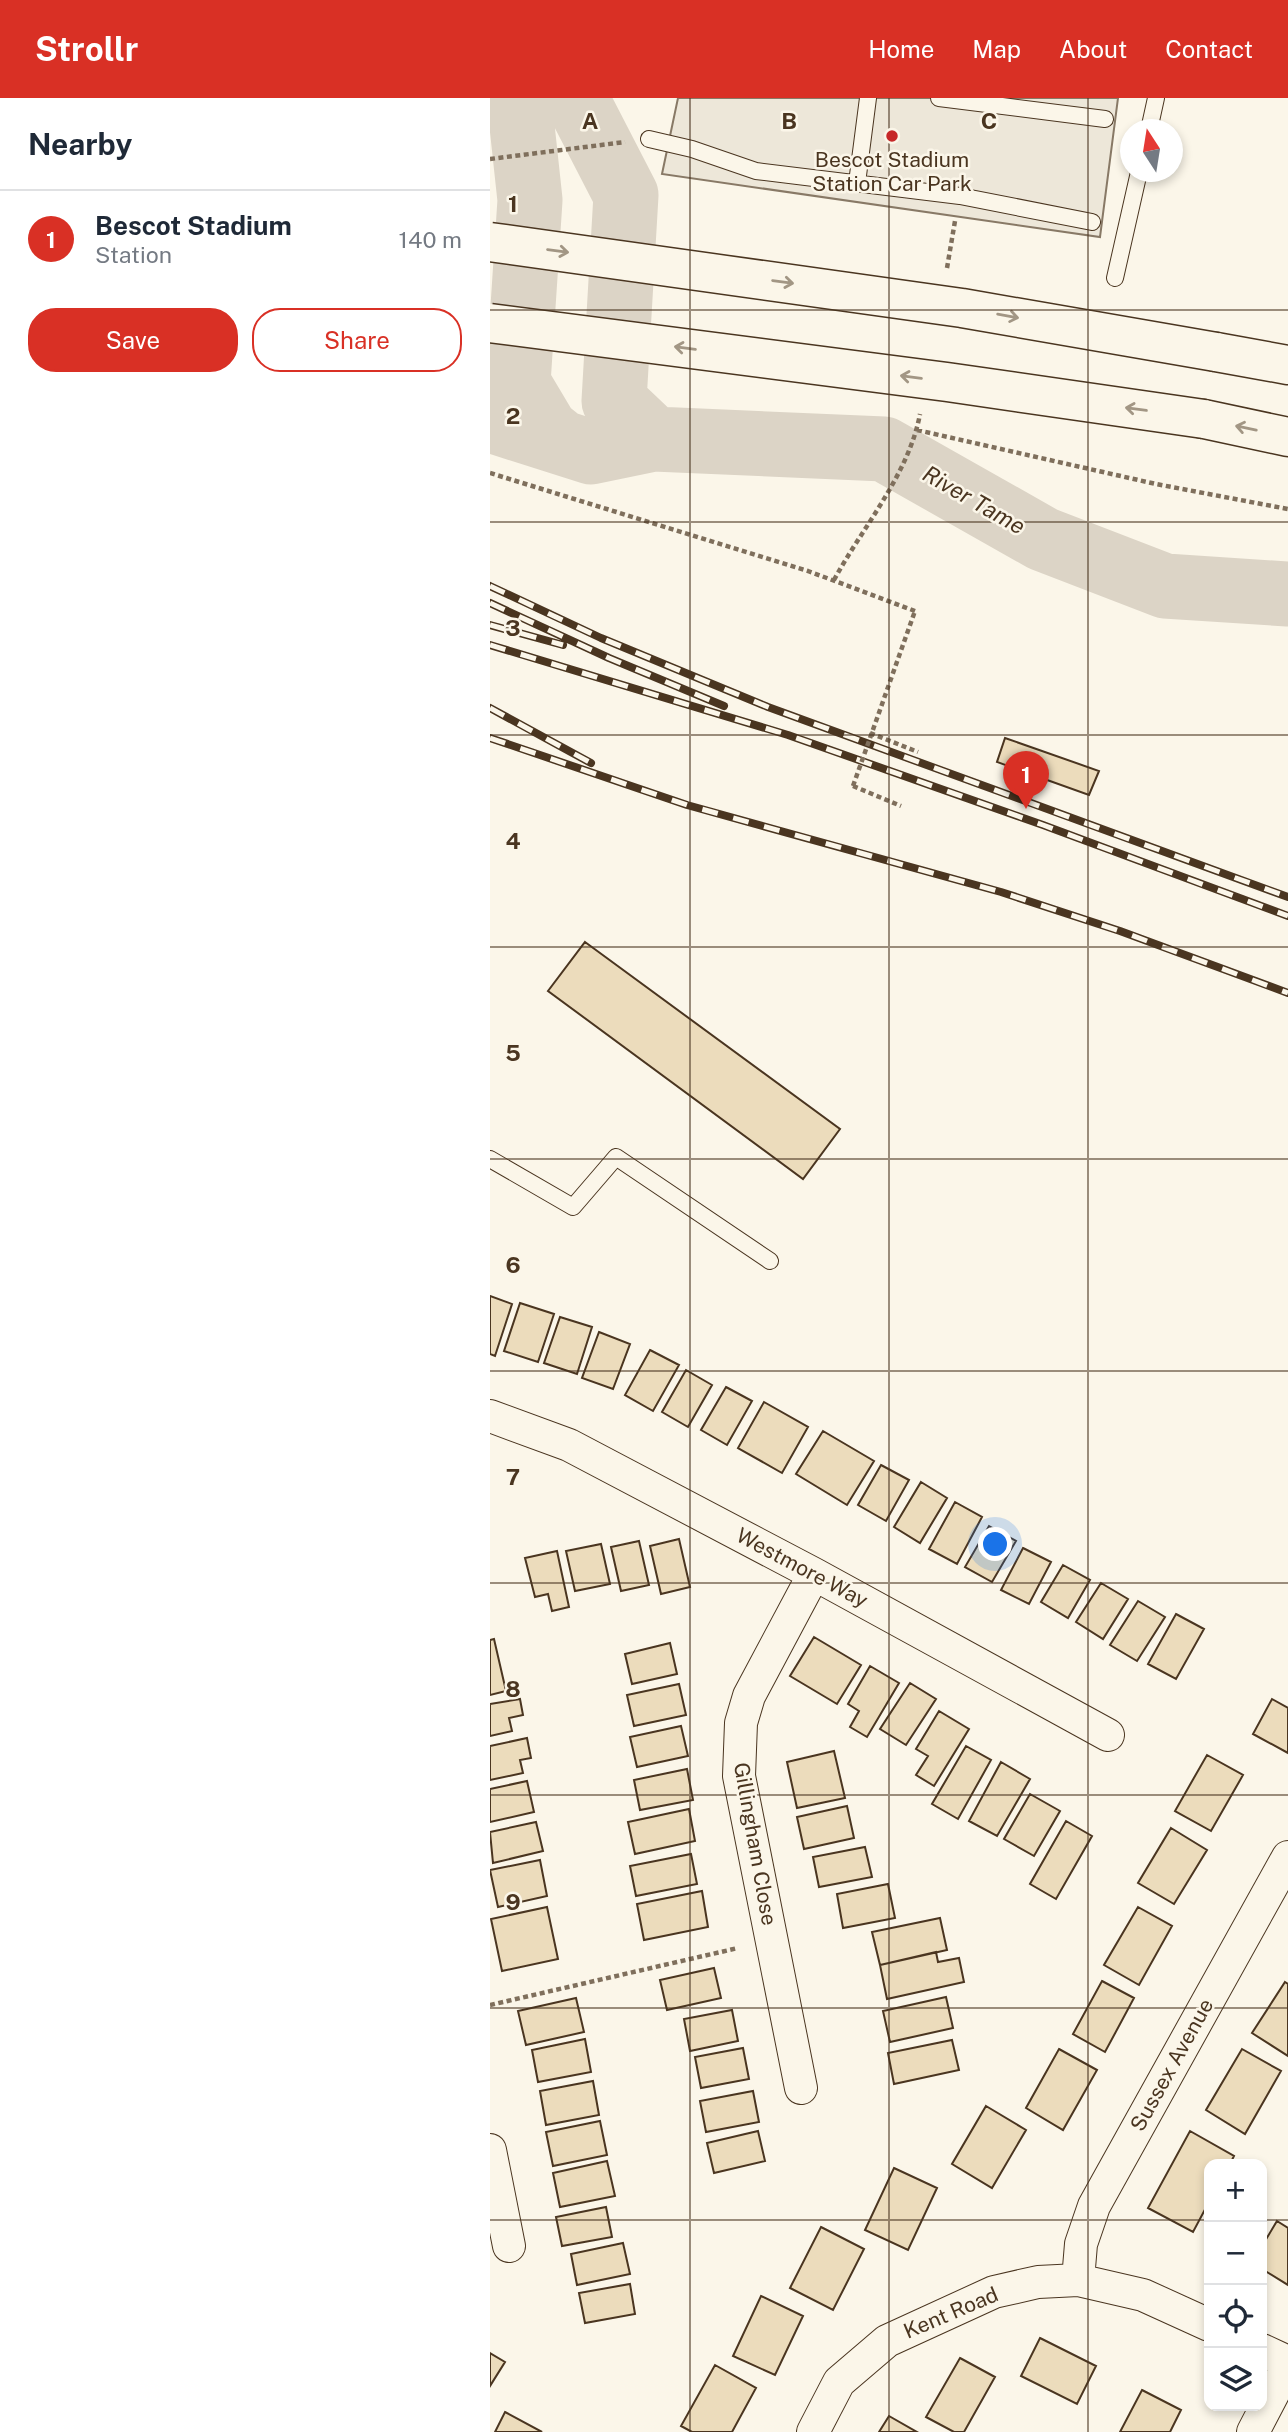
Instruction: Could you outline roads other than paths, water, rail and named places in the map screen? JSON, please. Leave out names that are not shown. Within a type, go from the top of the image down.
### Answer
[{"type":"highway","points":[[490,242],[962,308],[1288,365]]},
{"type":"highway","points":[[490,323],[947,382],[1203,419],[1288,437]]},
{"type":"street","name":"Westmore Way","points":[[490,1416],[569,1444],[1108,1735]]},
{"type":"street","name":"Gillingham Close","points":[[801,2088],[739,1776],[741,1723],[749,1696],[814,1574]]},
{"type":"street","name":"Sussex Avenue","points":[[1078,2280],[1081,2244],[1094,2206],[1288,1857]]},
{"type":"street","points":[[490,2150],[509,2246]]},
{"type":"street","name":"Kent Road","points":[[813,2432],[839,2382],[887,2341],[936,2316],[994,2292],[1038,2282],[1078,2280],[1143,2295],[1204,2323]]},
{"type":"street","points":[[1253,2432],[1288,2363],[1267,2352]]},
{"type":"lane","points":[[857,183],[868,98]]},
{"type":"lane","points":[[939,98],[1105,119]]},
{"type":"lane","points":[[1151,119],[1156,98]]},
{"type":"lane","points":[[649,139],[692,149],[757,171],[960,196],[1092,222]]},
{"type":"lane","points":[[1115,278],[1137,182]]},
{"type":"lane","points":[[490,1159],[573,1207],[616,1157],[770,1261]]},
{"type":"waterway","name":"River Tame","points":[[519,98],[530,200],[518,383],[546,430],[561,442]]},
{"type":"waterway","name":"River Tame","points":[[576,98],[626,195],[614,401],[654,439]]},
{"type":"waterway","name":"River Tame","points":[[490,420],[591,452],[654,439],[884,449],[1043,539],[1165,586],[1288,594]]},
{"type":"railway","points":[[490,586],[601,638],[768,707],[1288,897]]},
{"type":"railway","points":[[490,603],[609,658],[724,706]]},
{"type":"railway","points":[[490,625],[563,645]]},
{"type":"railway","points":[[490,645],[788,735],[1043,825],[1288,916]]},
{"type":"railway","points":[[490,708],[591,763]]},
{"type":"railway","points":[[490,738],[687,805],[1001,892],[1120,931],[1288,993]]},
{"type":"place","name":"Bescot Stadium Station Car Park","points":[[892,136]]},
{"type":"place","name":"Bescot Stadium","points":[[1026,809]]}]
